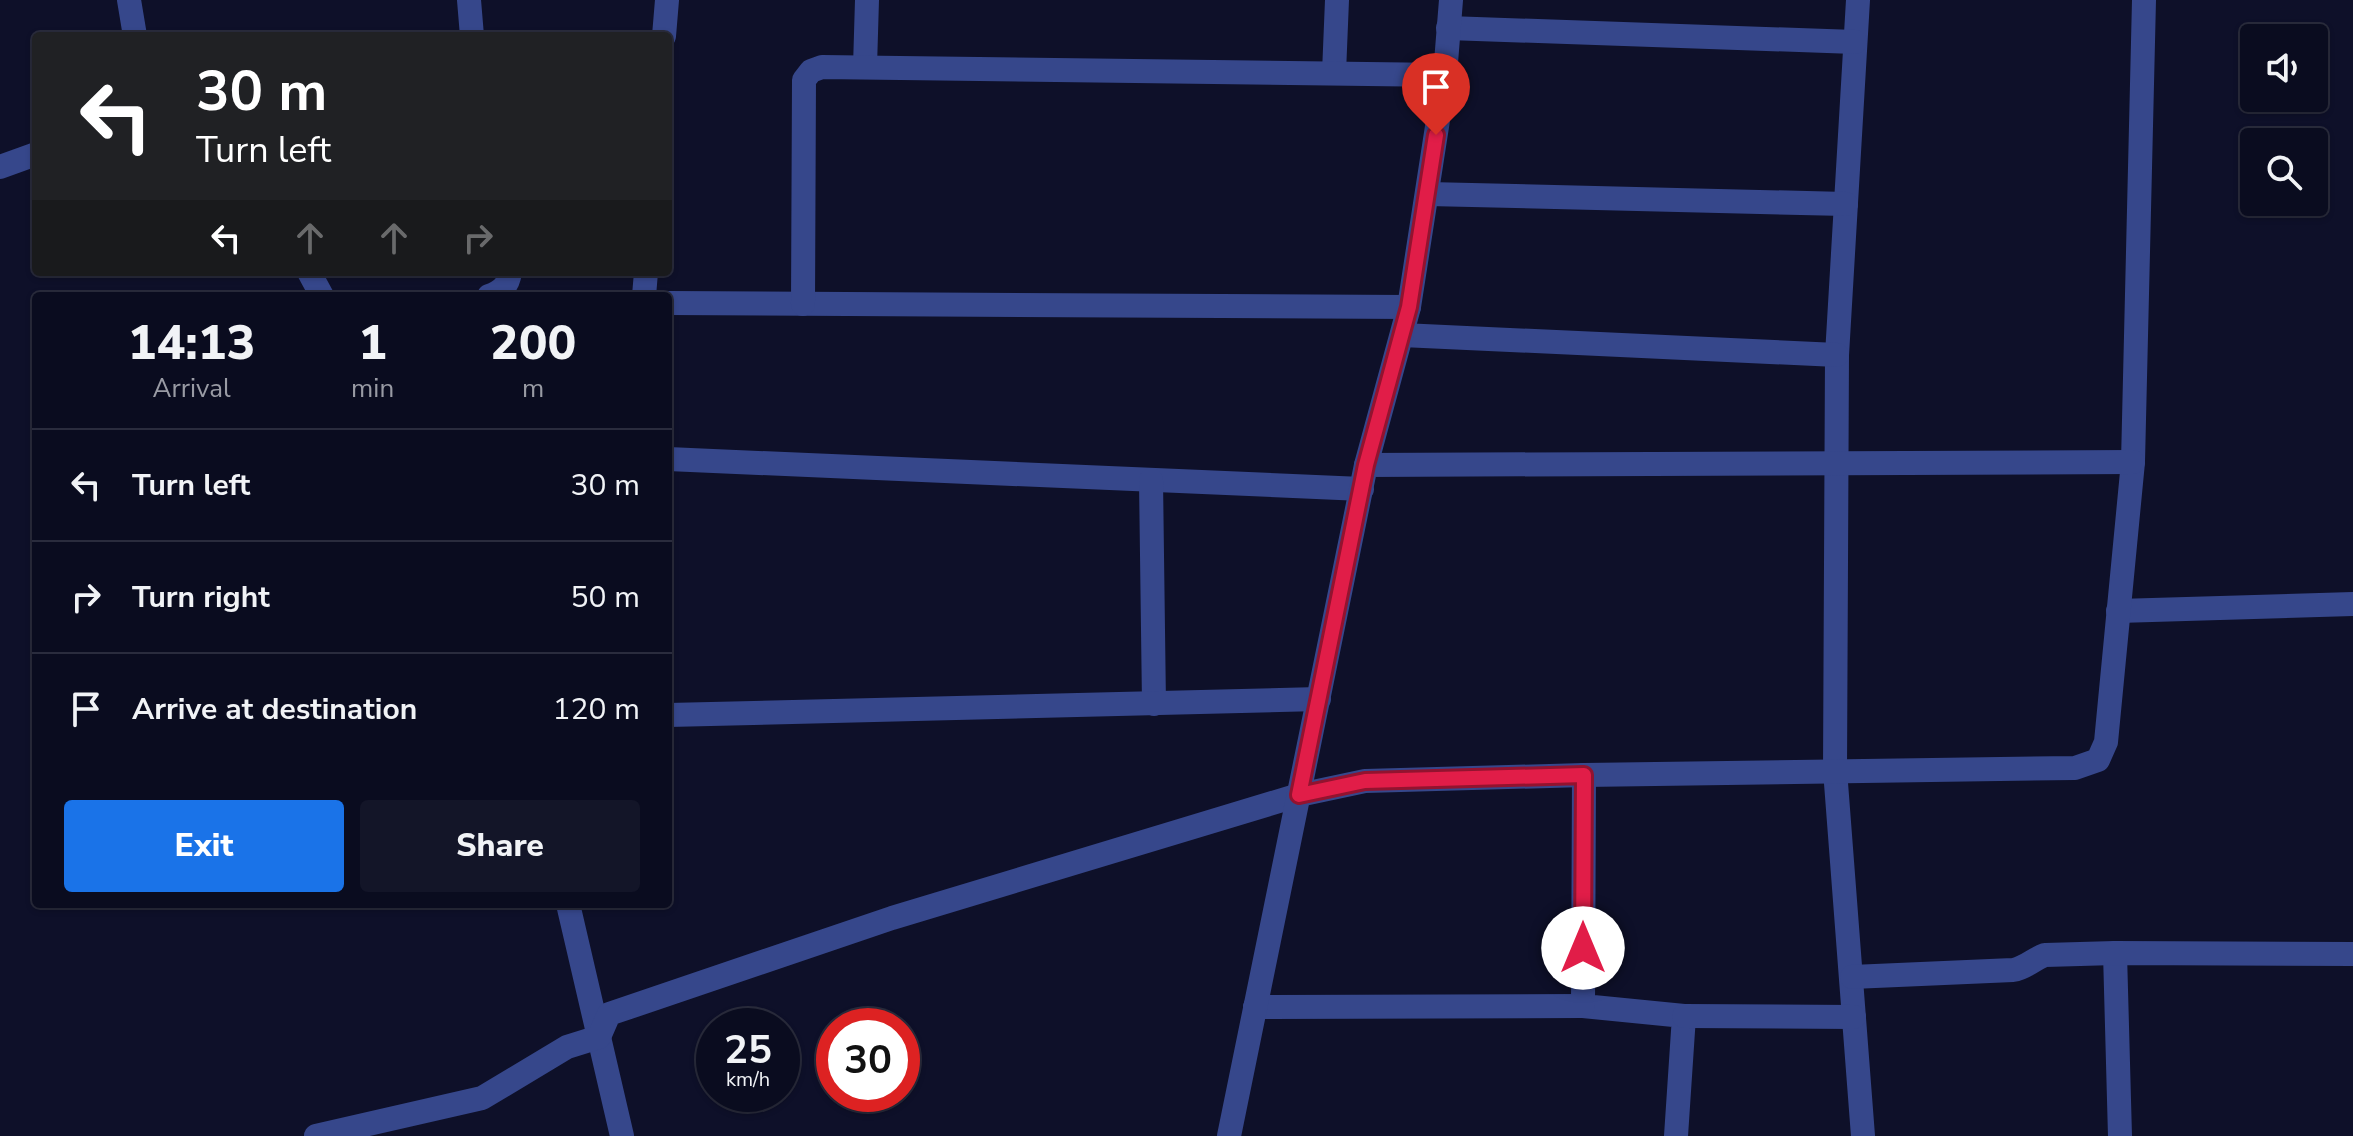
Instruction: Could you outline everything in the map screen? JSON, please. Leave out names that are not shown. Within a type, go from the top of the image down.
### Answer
[{"type":"street","points":[[129,0],[134,32]]},
{"type":"street","points":[[469,0],[472,32]]},
{"type":"street","points":[[664,32],[667,0]]},
{"type":"street","points":[[865,67],[867,0]]},
{"type":"street","points":[[1334,73],[1337,0]]},
{"type":"street","points":[[1229,1136],[1364,477],[1409,307],[1445,75],[1451,0]]},
{"type":"street","points":[[1858,0],[1837,355],[1835,770],[1863,1136]]},
{"type":"street","points":[[316,1136],[482,1098],[567,1047],[599,1037],[609,1014],[892,918],[1299,795],[1365,781],[2075,768],[2098,760],[2106,742],[2133,462],[2144,0]]},
{"type":"street","points":[[1448,28],[1855,42]]},
{"type":"street","points":[[803,304],[804,80],[811,71],[822,67],[1445,75]]},
{"type":"street","points":[[0,167],[32,155]]},
{"type":"street","points":[[1428,194],[1846,204]]},
{"type":"street","points":[[499,292],[509,283],[510,276]]},
{"type":"street","points":[[672,303],[1409,307]]},
{"type":"street","points":[[1402,335],[1837,355]]},
{"type":"street","points":[[672,459],[1151,480],[1836,463],[2133,462]]},
{"type":"street","points":[[1151,480],[1154,704]]},
{"type":"street","points":[[2118,611],[2353,604]]},
{"type":"street","points":[[672,715],[1319,699]]},
{"type":"street","points":[[1583,1006],[1584,775]]},
{"type":"street","points":[[567,908],[622,1136]]},
{"type":"street","points":[[2115,953],[2120,1136]]},
{"type":"street","points":[[1852,977],[2013,970],[2023,968],[2045,955],[2353,954]]},
{"type":"street","points":[[1255,1007],[1583,1006],[1684,1016],[1854,1017]]},
{"type":"street","points":[[1676,1136],[1684,1016]]},
{"type":"route","points":[[1436,135],[1409,307],[1366,465],[1299,795],[1365,781],[1584,775],[1583,948]]}]
